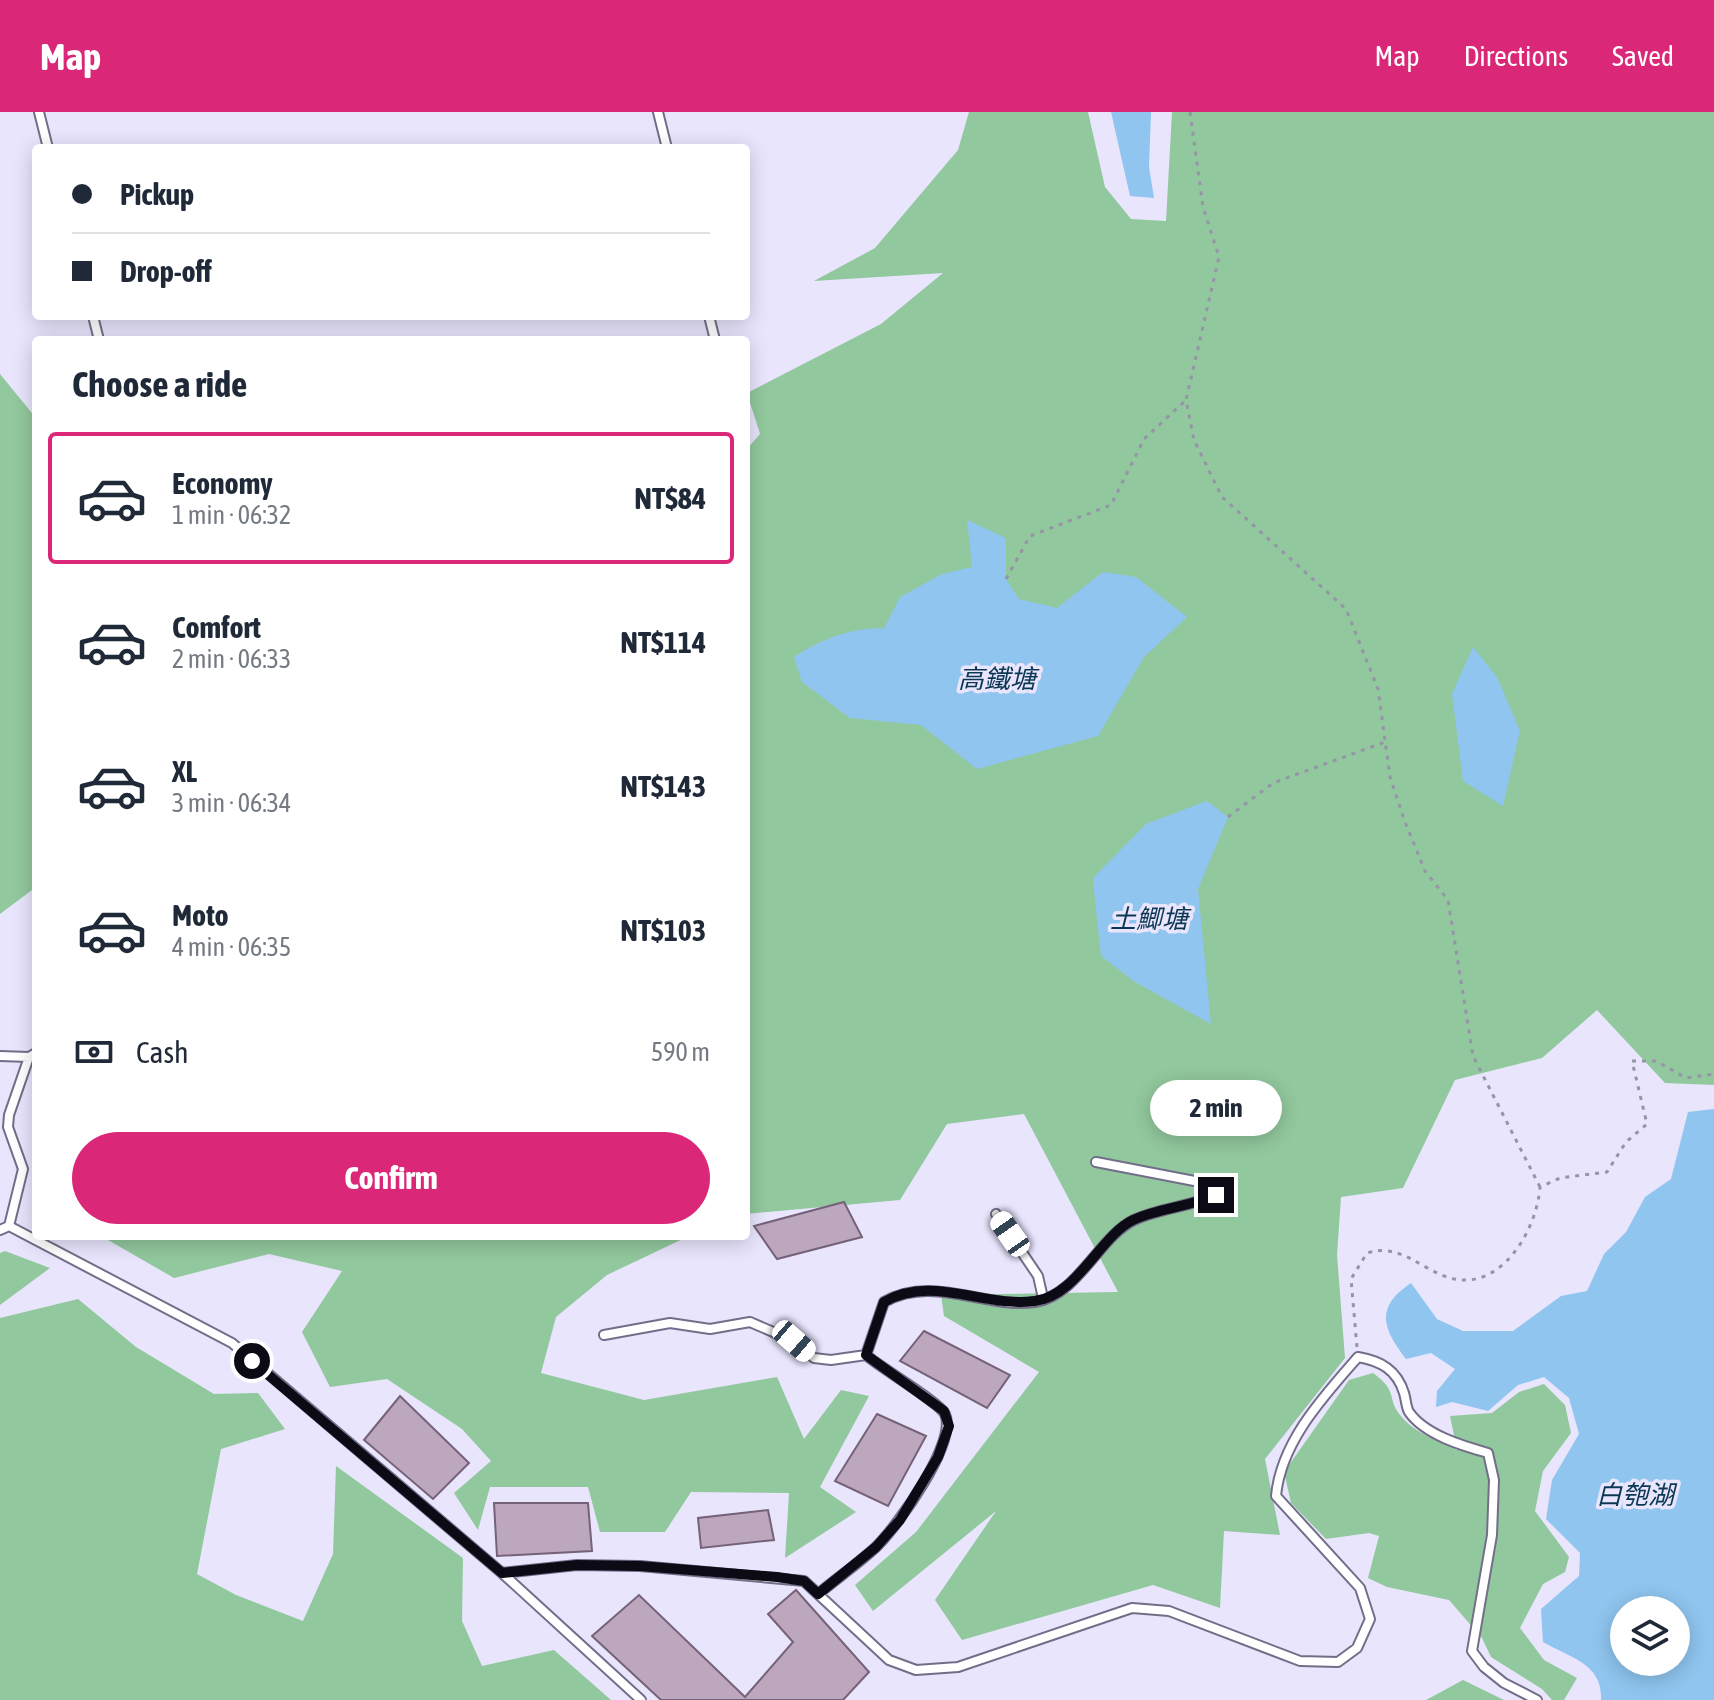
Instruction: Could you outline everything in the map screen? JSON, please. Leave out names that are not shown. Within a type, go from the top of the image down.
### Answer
[{"type":"lane","points":[[39,112],[47,144]]},
{"type":"lane","points":[[658,112],[666,144]]},
{"type":"lane","points":[[0,1056],[32,1055],[9,1115],[8,1127],[23,1169],[5,1228],[232,1343],[502,1573],[641,1700]]},
{"type":"lane","points":[[866,1355],[884,1302],[898,1294],[928,1290],[1037,1302],[1074,1280],[1132,1221],[1191,1206],[1216,1195],[1210,1184],[1096,1162]]},
{"type":"lane","points":[[996,1214],[1038,1276],[1043,1298]]},
{"type":"lane","points":[[604,1335],[670,1323],[710,1329],[750,1322],[794,1341],[814,1358],[831,1360],[866,1355],[944,1411],[949,1426],[938,1457],[900,1520],[876,1547],[818,1594]]},
{"type":"lane","points":[[502,1573],[577,1565],[640,1566],[804,1581],[889,1660],[916,1670],[958,1667],[1132,1608],[1169,1611],[1300,1661],[1338,1662],[1357,1648],[1370,1619],[1360,1588],[1276,1496],[1278,1470],[1293,1440],[1358,1357],[1376,1360],[1393,1372],[1399,1380],[1409,1411],[1421,1423],[1435,1433],[1488,1453],[1494,1480],[1492,1535],[1472,1651],[1484,1667],[1504,1683],[1537,1700]]},
{"type":"path","points":[[1190,112],[1203,207],[1219,257],[1186,400],[1194,440],[1222,497],[1346,609],[1378,689],[1390,777],[1405,822],[1425,871],[1448,900],[1473,1056],[1540,1187],[1539,1210],[1520,1247],[1506,1264],[1489,1273],[1462,1279],[1448,1278],[1402,1254],[1382,1248],[1367,1253],[1351,1279],[1358,1357]]},
{"type":"path","points":[[1006,579],[1030,536],[1111,505],[1144,439],[1186,400]]},
{"type":"path","points":[[1228,817],[1273,783],[1385,742]]},
{"type":"path","points":[[1540,1187],[1560,1178],[1607,1172],[1626,1142],[1647,1124],[1632,1061],[1656,1061],[1686,1078],[1714,1074]]},
{"type":"green space","points":[[969,112],[1088,112],[1105,187],[1131,219],[1166,221],[1172,112],[1714,112],[1714,1085],[1665,1083],[1597,1010],[1542,1058],[1455,1080],[1403,1188],[1341,1197],[1337,1255],[1345,1358],[1265,1459],[1280,1535],[1224,1531],[1220,1608],[1153,1585],[962,1640],[935,1600],[996,1511],[873,1611],[855,1585],[916,1532],[1039,1372],[944,1316],[941,1295],[1118,1292],[1024,1114],[947,1124],[900,1200],[750,1214],[750,445],[760,434],[750,402],[750,391],[881,324],[943,273],[814,281],[875,248],[958,150]]},
{"type":"green space","points":[[0,374],[32,413],[32,890],[0,914]]},
{"type":"green space","points":[[108,1240],[681,1240],[607,1275],[556,1317],[541,1373],[644,1400],[777,1377],[804,1439],[841,1390],[869,1396],[820,1487],[856,1512],[785,1558],[789,1493],[691,1492],[665,1532],[600,1532],[588,1487],[490,1487],[478,1530],[454,1493],[491,1461],[462,1429],[387,1379],[330,1387],[302,1332],[342,1271],[269,1254],[174,1278]]},
{"type":"green space","points":[[5,1251],[50,1268],[0,1305],[0,1253]]},
{"type":"green space","points":[[78,1299],[136,1347],[214,1394],[258,1393],[285,1429],[221,1449],[197,1574],[236,1595],[303,1621],[333,1554],[336,1466],[463,1558],[462,1621],[482,1666],[554,1650],[611,1700],[0,1700],[0,1318]]},
{"type":"green space","points":[[1373,1373],[1386,1385],[1405,1421],[1426,1436],[1457,1450],[1450,1416],[1492,1413],[1519,1392],[1544,1384],[1565,1405],[1571,1433],[1543,1471],[1535,1511],[1569,1557],[1565,1572],[1543,1584],[1520,1628],[1544,1660],[1577,1678],[1564,1700],[1552,1700],[1542,1689],[1491,1657],[1482,1638],[1449,1600],[1387,1587],[1368,1578],[1379,1536],[1369,1533],[1326,1539],[1291,1503],[1284,1472],[1349,1380]]},
{"type":"green space","points":[[1463,1680],[1504,1700],[1426,1700]]},
{"type":"water","points":[[1111,112],[1151,112],[1149,167],[1154,198],[1130,196]]},
{"type":"water","name":"高鐵塘","points":[[967,520],[1006,538],[1006,579],[1019,599],[1057,608],[1103,572],[1136,577],[1187,617],[1144,657],[1098,736],[977,769],[921,725],[850,718],[802,682],[794,657],[837,636],[884,628],[900,597],[942,574],[972,567]]},
{"type":"water","points":[[1473,647],[1497,677],[1520,731],[1503,806],[1463,781],[1452,694]]},
{"type":"water","name":"土鯽塘","points":[[1207,801],[1228,817],[1198,889],[1211,1024],[1135,982],[1101,956],[1093,882],[1094,877],[1146,824]]},
{"type":"water","name":"白匏湖","points":[[1714,1109],[1714,1700],[1601,1700],[1597,1678],[1591,1670],[1543,1642],[1541,1609],[1579,1576],[1580,1553],[1546,1519],[1552,1480],[1579,1434],[1569,1398],[1544,1377],[1518,1385],[1488,1411],[1452,1402],[1436,1407],[1437,1391],[1455,1369],[1431,1353],[1406,1359],[1388,1328],[1387,1309],[1399,1292],[1411,1283],[1437,1319],[1463,1331],[1513,1331],[1561,1296],[1587,1291],[1604,1254],[1626,1232],[1645,1197],[1671,1179],[1688,1112]]},
{"type":"building","points":[[844,1202],[862,1237],[777,1259],[754,1226]]},
{"type":"building","points":[[924,1331],[1010,1375],[987,1408],[900,1361]]},
{"type":"building","points":[[400,1396],[469,1463],[433,1499],[364,1440]]},
{"type":"building","points":[[877,1414],[926,1436],[888,1506],[835,1481]]},
{"type":"building","points":[[494,1503],[588,1503],[592,1551],[497,1556]]},
{"type":"building","points":[[768,1510],[774,1540],[701,1548],[698,1518]]},
{"type":"building","points":[[796,1590],[869,1672],[843,1700],[661,1700],[592,1636],[639,1595],[745,1697],[793,1642],[768,1614]]},
{"type":"route","points":[[252,1361],[502,1573],[577,1565],[640,1566],[804,1581],[818,1594],[876,1547],[900,1520],[938,1457],[949,1426],[944,1411],[891,1376],[866,1355],[884,1302],[898,1294],[928,1290],[1037,1302],[1074,1280],[1132,1221],[1191,1206],[1216,1195]]}]
